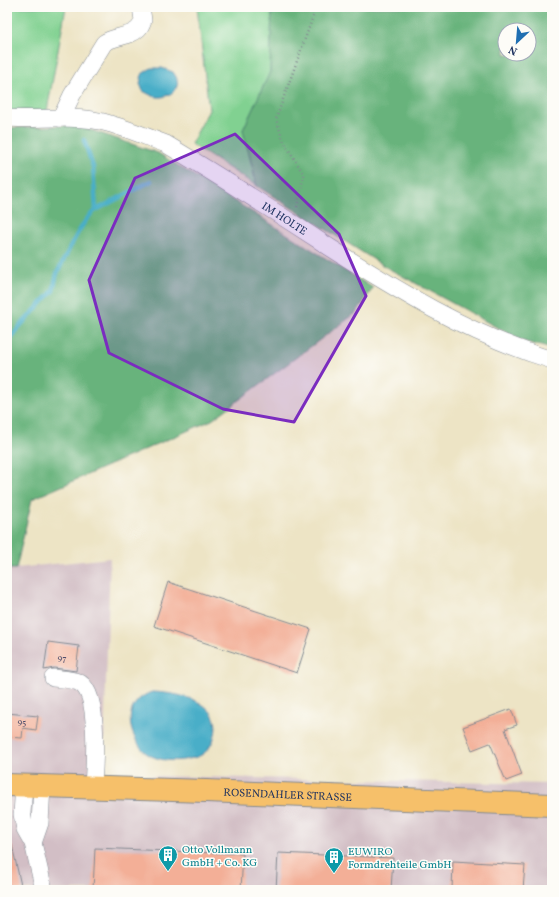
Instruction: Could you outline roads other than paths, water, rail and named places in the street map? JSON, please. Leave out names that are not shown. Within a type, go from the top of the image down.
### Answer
[{"type":"main road","name":"ROSENDAHLER STRASSE","points":[[20,784],[552,805]]},
{"type":"street","points":[[60,118],[72,95],[104,43],[110,39],[128,34],[138,29],[143,20],[140,7]]},
{"type":"street","name":"IM HOLTE","points":[[7,118],[60,118],[99,121],[132,131],[166,144],[394,288],[457,321],[523,351],[552,360]]},
{"type":"street","points":[[54,678],[78,682],[82,685],[92,706],[95,733],[93,788]]},
{"type":"street","points":[[20,784],[40,824],[32,843],[44,890]]},
{"type":"water","points":[[151,68],[162,68],[173,72],[177,78],[177,87],[172,93],[158,97],[152,96],[143,91],[140,84],[142,74]]},
{"type":"water","points":[[152,692],[188,698],[199,702],[208,709],[214,717],[216,728],[213,741],[205,752],[197,757],[175,761],[163,760],[151,756],[143,750],[132,731],[130,717],[135,704],[139,699]]},
{"type":"waterway","points":[[7,344],[20,326],[53,291],[58,271],[75,238],[90,215],[96,210],[93,167],[84,140]]},
{"type":"waterway","points":[[96,210],[151,181]]},
{"type":"place","name":"Otto Vollmann GmbH + Co. KG","points":[[168,872]]},
{"type":"place","name":"EUWIRO Formdrehteile GmbH","points":[[334,874]]}]
